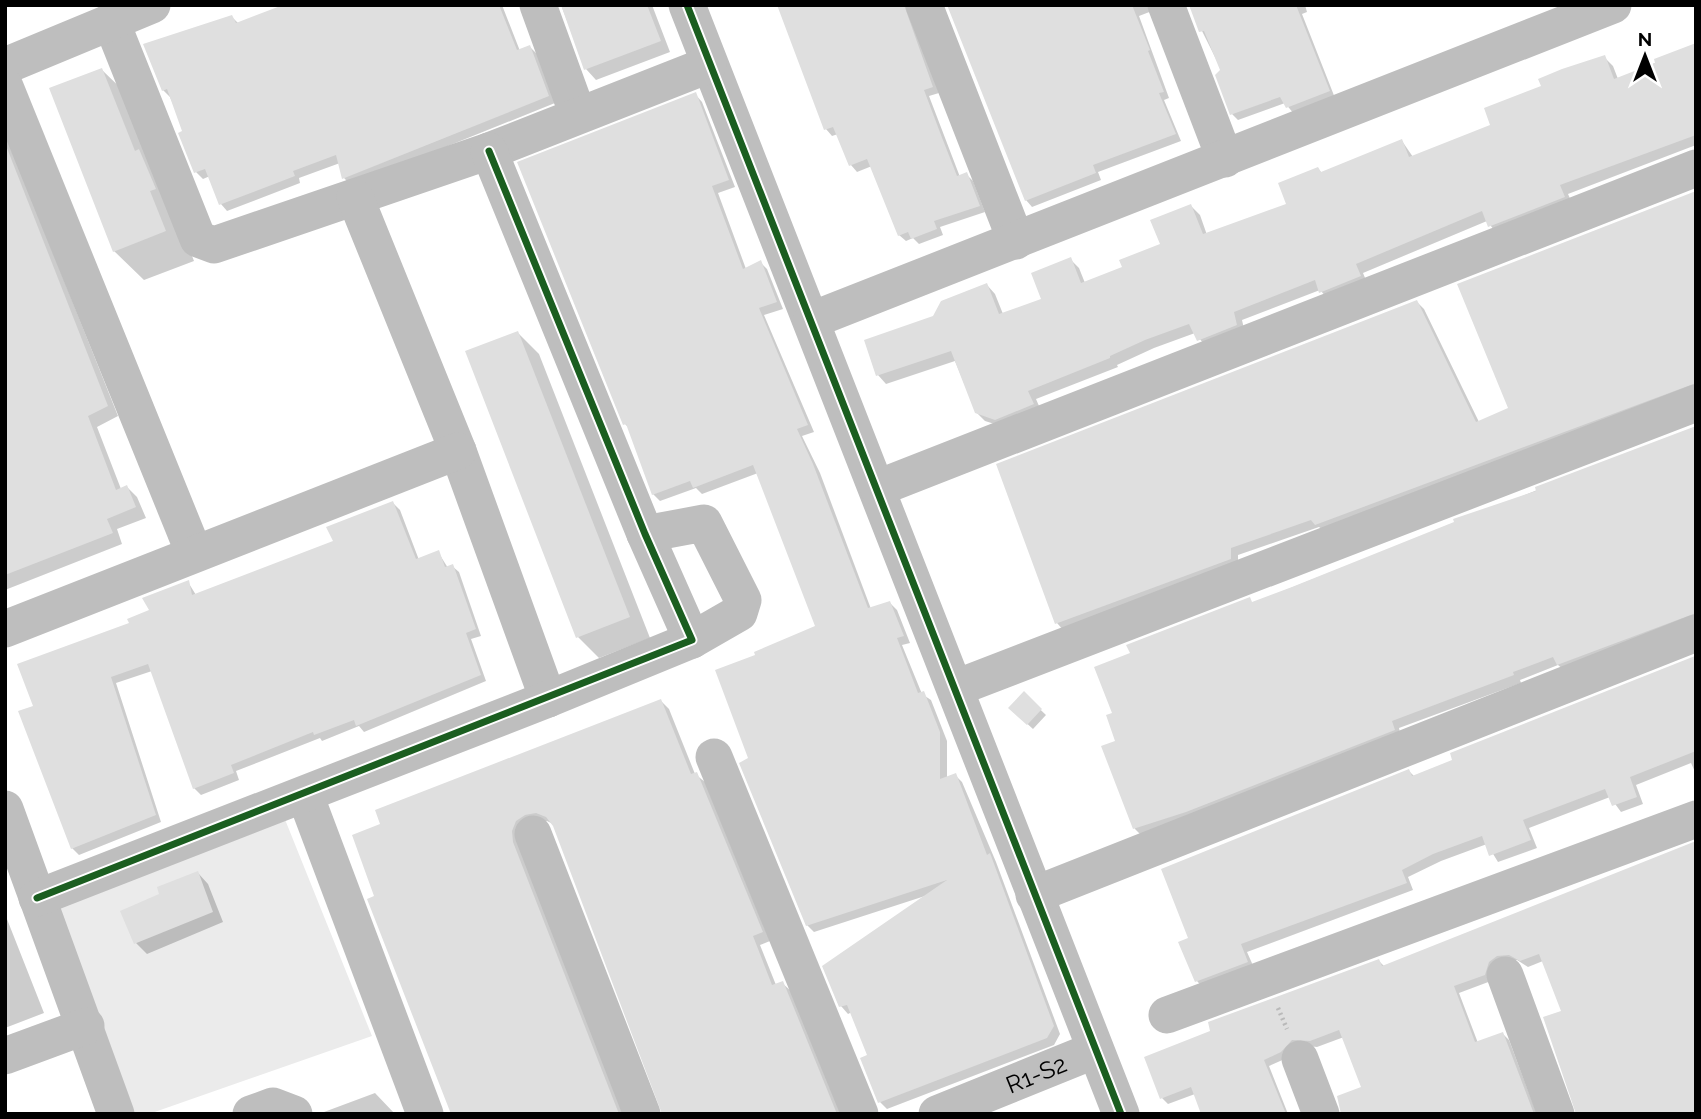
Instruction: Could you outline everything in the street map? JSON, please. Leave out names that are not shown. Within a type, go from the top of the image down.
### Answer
[{"type":"street","points":[[5,66],[152,5]]},
{"type":"street","points":[[538,5],[578,115]]},
{"type":"street","points":[[687,5],[708,65],[812,320],[1121,1114]]},
{"type":"street","points":[[924,5],[1016,241]]},
{"type":"street","points":[[1166,5],[1225,159]]},
{"type":"street","points":[[812,320],[1613,5]]},
{"type":"street","points":[[111,21],[198,239],[214,245],[489,151],[708,65]]},
{"type":"street","points":[[5,87],[194,553]]},
{"type":"street","points":[[489,151],[645,534],[692,640]]},
{"type":"street","points":[[878,488],[1696,168]]},
{"type":"street","points":[[355,197],[458,451],[548,699]]},
{"type":"street","points":[[956,688],[1696,403]]},
{"type":"street","points":[[5,629],[458,451]]},
{"type":"street","points":[[37,898],[548,699],[692,640],[739,613],[743,600],[704,523],[645,534]]},
{"type":"street","points":[[1034,895],[1696,633]]},
{"type":"street","points":[[714,757],[860,1114]]},
{"type":"street","points":[[305,794],[425,1114]]},
{"type":"street","points":[[5,809],[116,1114]]},
{"type":"street","points":[[1167,1016],[1696,819]]},
{"type":"street","points":[[533,834],[642,1114]]},
{"type":"street","points":[[1505,975],[1556,1114]]},
{"type":"street","points":[[5,1056],[86,1026]]},
{"type":"street","name":"R1-S2","points":[[937,1114],[1095,1050]]},
{"type":"street","points":[[1300,1059],[1321,1114]]},
{"type":"street","points":[[251,1114],[273,1106],[294,1114]]},
{"type":"path","points":[[1266,979],[1300,1059]]},
{"type":"shaded area","points":[[284,817],[372,1036],[149,1114],[134,1114],[58,907]]},
{"type":"building","points":[[283,5],[499,5],[517,50],[530,45],[549,96],[342,179],[336,155],[293,171],[295,176],[219,205],[205,169],[194,173],[178,133],[182,131],[167,89],[162,91],[143,44],[232,15],[236,23]]},
{"type":"building","points":[[561,5],[647,5],[661,41],[584,70]]},
{"type":"building","points":[[777,5],[904,5],[933,87],[924,90],[941,135],[957,176],[967,172],[980,206],[934,221],[937,229],[911,239],[908,232],[898,236],[867,159],[849,166],[833,127],[824,130]]},
{"type":"building","points":[[947,5],[1132,5],[1164,92],[1159,93],[1176,134],[1093,165],[1096,173],[1025,201]]},
{"type":"building","points":[[1189,5],[1296,5],[1330,91],[1286,108],[1280,97],[1230,115],[1215,75],[1220,70],[1204,31],[1199,32]]},
{"type":"building","points":[[1696,43],[1696,135],[1560,185],[1565,197],[1488,227],[1482,211],[1356,264],[1361,276],[1319,293],[1315,280],[1234,312],[1237,325],[1197,341],[1189,324],[1145,340],[1110,358],[1028,391],[1034,404],[995,420],[975,413],[951,351],[876,376],[864,340],[933,316],[941,301],[987,283],[999,314],[1041,299],[1031,273],[1071,257],[1081,283],[1122,267],[1119,260],[1160,244],[1150,220],[1191,204],[1203,234],[1286,204],[1278,183],[1318,167],[1321,172],[1402,139],[1409,157],[1490,125],[1484,108],[1541,86],[1538,79],[1562,69],[1605,55],[1614,79],[1655,63],[1654,59]]},
{"type":"building","points":[[102,68],[135,151],[139,149],[156,189],[150,191],[166,231],[113,252],[49,88]]},
{"type":"building","points":[[696,92],[729,180],[712,186],[743,269],[761,260],[777,302],[759,308],[808,425],[797,429],[868,608],[890,601],[904,636],[897,638],[918,693],[924,691],[940,732],[940,779],[956,773],[987,855],[990,853],[1054,1026],[1047,1038],[878,1103],[860,1058],[867,1055],[847,1005],[839,1007],[822,966],[947,880],[806,926],[739,763],[748,758],[715,670],[755,655],[754,652],[815,626],[753,465],[693,488],[690,481],[652,495],[626,424],[623,425],[517,162]]},
{"type":"building","points":[[5,143],[108,406],[88,416],[116,490],[127,485],[136,507],[107,519],[113,533],[5,575]]},
{"type":"building","points":[[1696,191],[1696,383],[1315,525],[1311,520],[1231,548],[1231,559],[1055,624],[996,464],[1417,300],[1476,422],[1508,408],[1457,284]]},
{"type":"building","points":[[518,331],[630,617],[576,638],[465,351]]},
{"type":"building","points":[[1696,426],[1696,613],[1557,665],[1553,657],[1513,672],[1514,675],[1392,721],[1395,730],[1186,812],[1133,829],[1101,746],[1115,741],[1106,715],[1112,713],[1094,667],[1130,653],[1126,645],[1250,597],[1252,602],[1292,587],[1454,522],[1453,519],[1536,491],[1535,487]]},
{"type":"building","points":[[393,501],[416,559],[439,550],[445,567],[453,564],[476,629],[466,633],[481,675],[356,726],[354,720],[314,735],[313,732],[231,765],[234,773],[193,789],[148,664],[111,677],[156,815],[71,849],[18,711],[33,706],[17,664],[129,623],[127,619],[149,610],[142,598],[189,580],[192,595],[333,541],[326,527]]},
{"type":"building","points":[[1695,656],[1696,751],[1630,777],[1637,797],[1612,806],[1605,789],[1523,820],[1531,840],[1489,856],[1482,836],[1433,854],[1402,870],[1407,883],[1241,944],[1248,962],[1195,982],[1178,942],[1188,938],[1161,869],[1409,769],[1412,776],[1452,760],[1450,753]]},
{"type":"building","points":[[1024,691],[1042,709],[1027,725],[1008,708]]},
{"type":"building","points":[[661,699],[691,774],[697,772],[763,932],[753,936],[772,985],[783,981],[837,1114],[662,1114],[553,826],[546,817],[536,813],[525,815],[516,821],[512,831],[513,842],[619,1114],[451,1114],[367,899],[374,896],[352,835],[380,824],[375,810]]},
{"type":"building","points":[[1696,841],[1696,1114],[1576,1114],[1543,1017],[1561,1011],[1539,954],[1520,961],[1509,955],[1497,956],[1489,962],[1485,975],[1454,986],[1475,1042],[1503,1032],[1534,1114],[1341,1114],[1337,1096],[1361,1087],[1339,1030],[1310,1041],[1292,1040],[1281,1052],[1264,1060],[1286,1114],[1201,1114],[1191,1087],[1160,1099],[1144,1057],[1210,1031],[1208,1022],[1379,959],[1382,966]]},
{"type":"building","points":[[198,871],[213,912],[134,944],[120,911],[159,894],[157,887]]},
{"type":"cycle path","points":[[687,5],[1121,1114]]},
{"type":"cycle path","points":[[37,898],[692,640],[645,534],[489,151]]}]
